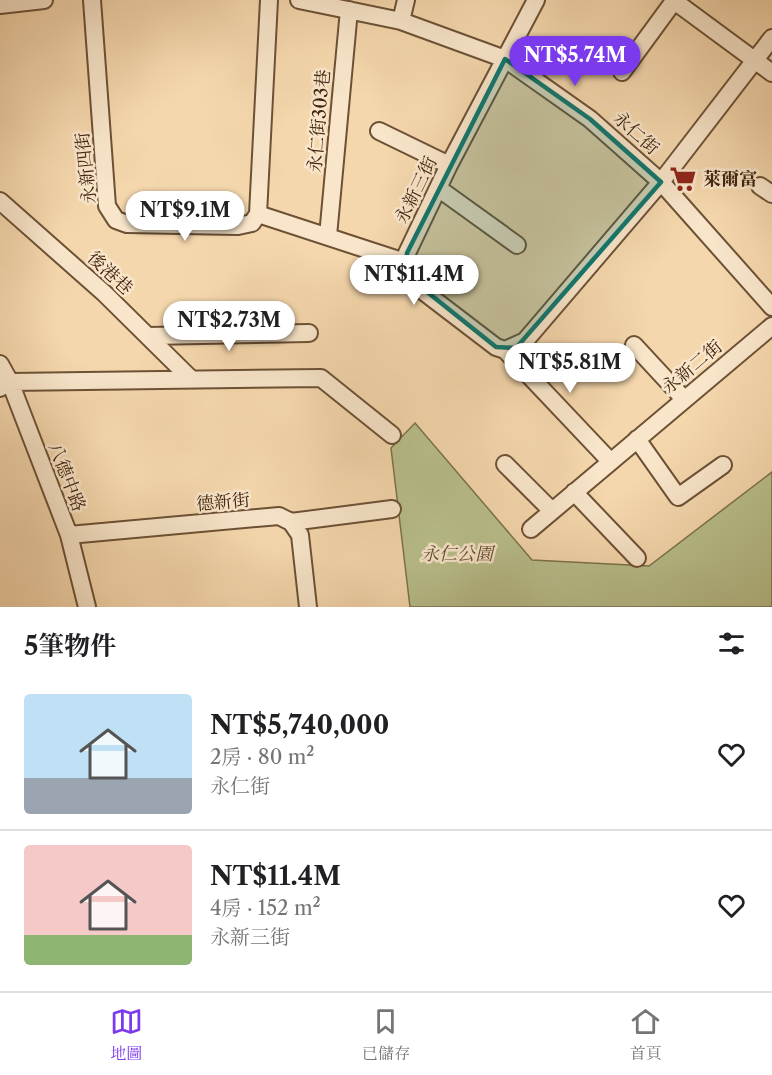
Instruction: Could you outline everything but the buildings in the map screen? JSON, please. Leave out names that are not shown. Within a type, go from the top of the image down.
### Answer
[{"type":"street","points":[[0,5],[44,0]]},
{"type":"street","name":"永新四街","points":[[92,0],[107,206],[116,220],[127,224],[238,226],[252,223],[258,214]]},
{"type":"street","points":[[269,0],[258,214],[405,262],[406,275],[411,282],[496,347],[505,350],[610,461]]},
{"type":"street","name":"永仁街","points":[[299,0],[401,21],[505,59],[590,119],[661,182],[772,307]]},
{"type":"street","points":[[401,21],[406,0]]},
{"type":"street","name":"永新三街","points":[[405,262],[449,165],[536,0]]},
{"type":"street","points":[[622,72],[674,0],[772,73]]},
{"type":"street","name":"永仁街303巷","points":[[328,236],[349,9]]},
{"type":"street","points":[[505,350],[516,348],[525,341],[661,182],[772,38]]},
{"type":"street","points":[[379,130],[449,165]]},
{"type":"street","points":[[438,188],[516,245]]},
{"type":"street","name":"後港巷","points":[[0,201],[104,292],[190,378]]},
{"type":"street","name":"永新二街","points":[[531,529],[772,326]]},
{"type":"street","points":[[148,336],[309,333]]},
{"type":"street","points":[[634,345],[684,399]]},
{"type":"street","name":"八德中路","points":[[0,364],[5,385],[69,535],[87,607]]},
{"type":"street","points":[[5,385],[190,378],[321,378],[392,435]]},
{"type":"street","points":[[637,438],[678,496],[723,465]]},
{"type":"street","points":[[505,464],[552,511]]},
{"type":"street","points":[[574,492],[637,558]]},
{"type":"street","name":"德新街","points":[[69,535],[279,516],[291,522],[392,509]]},
{"type":"street","points":[[291,522],[300,535],[308,607]]},
{"type":"highlighted area","points":[[505,59],[590,119],[661,182],[516,348],[496,347],[406,275],[407,253]]},
{"type":"green space","name":"永仁公園","points":[[415,423],[532,560],[649,566],[772,472],[772,607],[410,607],[391,448]]},
{"type":"place","name":"萊爾富","points":[[683,179]]}]
